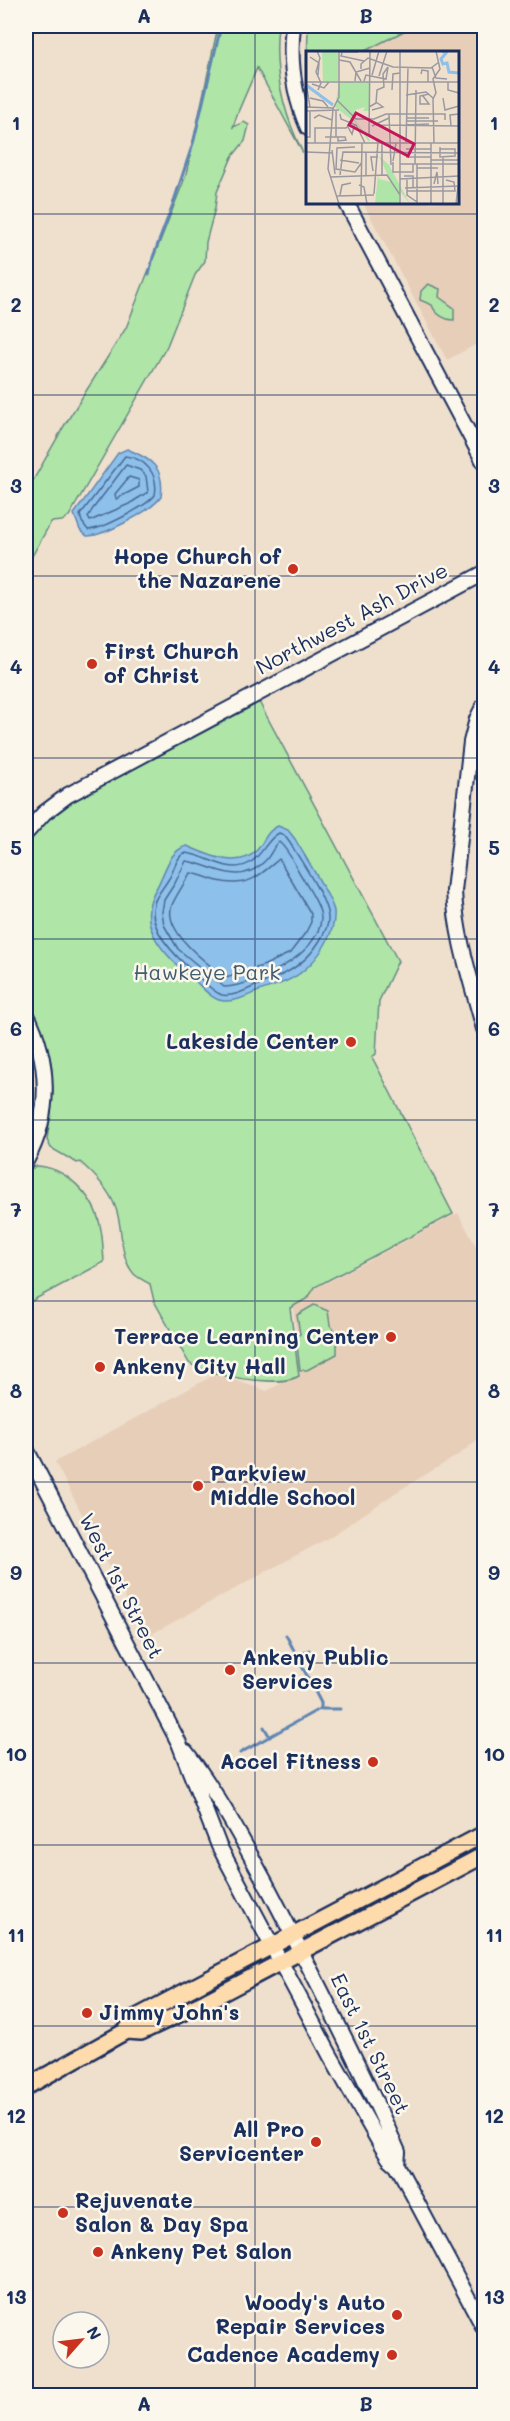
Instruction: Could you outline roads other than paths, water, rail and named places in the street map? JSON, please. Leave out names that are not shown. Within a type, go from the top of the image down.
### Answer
[{"type":"main road","points":[[293,26],[294,81],[306,121]]},
{"type":"main road","points":[[347,204],[484,462]]},
{"type":"main road","name":"Northwest Ash Drive","points":[[26,832],[44,813],[68,795],[484,573]]},
{"type":"main road","points":[[484,705],[477,719],[471,742],[454,891],[455,914],[467,969],[484,1029]]},
{"type":"main road","points":[[26,1013],[39,1045],[45,1083],[42,1120],[26,1161]]},
{"type":"main road","name":"West 1st Street","points":[[26,1449],[179,1743],[219,1846],[287,1949]]},
{"type":"main road","name":"West 1st Street","points":[[179,1743],[202,1772],[260,1873],[287,1949]]},
{"type":"main road","points":[[287,1949],[484,1834]]},
{"type":"main road","points":[[26,2087],[126,2031],[135,2018],[287,1949],[484,1855]]},
{"type":"main road","name":"East 1st Street","points":[[287,1949],[387,2127],[398,2152],[397,2165]]},
{"type":"main road","name":"East 1st Street","points":[[287,1949],[346,2084],[389,2158],[397,2165],[484,2328]]},
{"type":"water","points":[[127,449],[155,466],[161,479],[161,497],[148,509],[127,522],[104,532],[87,536],[80,530],[74,514],[118,453]]},
{"type":"water","points":[[278,826],[288,830],[295,839],[332,904],[334,919],[330,935],[310,965],[294,977],[242,998],[229,1001],[216,999],[174,962],[156,940],[148,915],[150,901],[168,863],[181,848],[187,846],[223,859],[241,859],[257,850],[268,833]]},
{"type":"waterway","points":[[149,275],[153,257],[194,140],[221,26]]},
{"type":"waterway","points":[[240,1753],[321,1708],[321,1703],[286,1635]]},
{"type":"waterway","points":[[297,1656],[309,1650]]},
{"type":"waterway","points":[[322,1709],[340,1709]]},
{"type":"waterway","points":[[264,1727],[270,1737]]},
{"type":"place","name":"Hope Church of the Nazarene","points":[[293,569]]},
{"type":"place","name":"First Church of Christ","points":[[92,664]]},
{"type":"place","name":"Lakeside Center","points":[[351,1042]]},
{"type":"place","name":"Terrace Learning Center","points":[[391,1337]]},
{"type":"place","name":"Ankeny City Hall","points":[[100,1367]]},
{"type":"place","name":"Parkview Middle School","points":[[198,1486]]},
{"type":"place","name":"Ankeny Public Services","points":[[230,1670]]},
{"type":"place","name":"Accel Fitness","points":[[373,1762]]},
{"type":"place","name":"Jimmy John's","points":[[87,2013]]},
{"type":"place","name":"All Pro Servicenter","points":[[316,2142]]},
{"type":"place","name":"Rejuvenate Salon & Day Spa","points":[[63,2213]]},
{"type":"place","name":"Ankeny Pet Salon","points":[[98,2252]]},
{"type":"place","name":"Woody's Auto Repair Services","points":[[397,2315]]},
{"type":"place","name":"Cadence Academy","points":[[392,2355]]},
{"type":"park label","name":"Hawkeye Park","points":[[207,973]]}]
